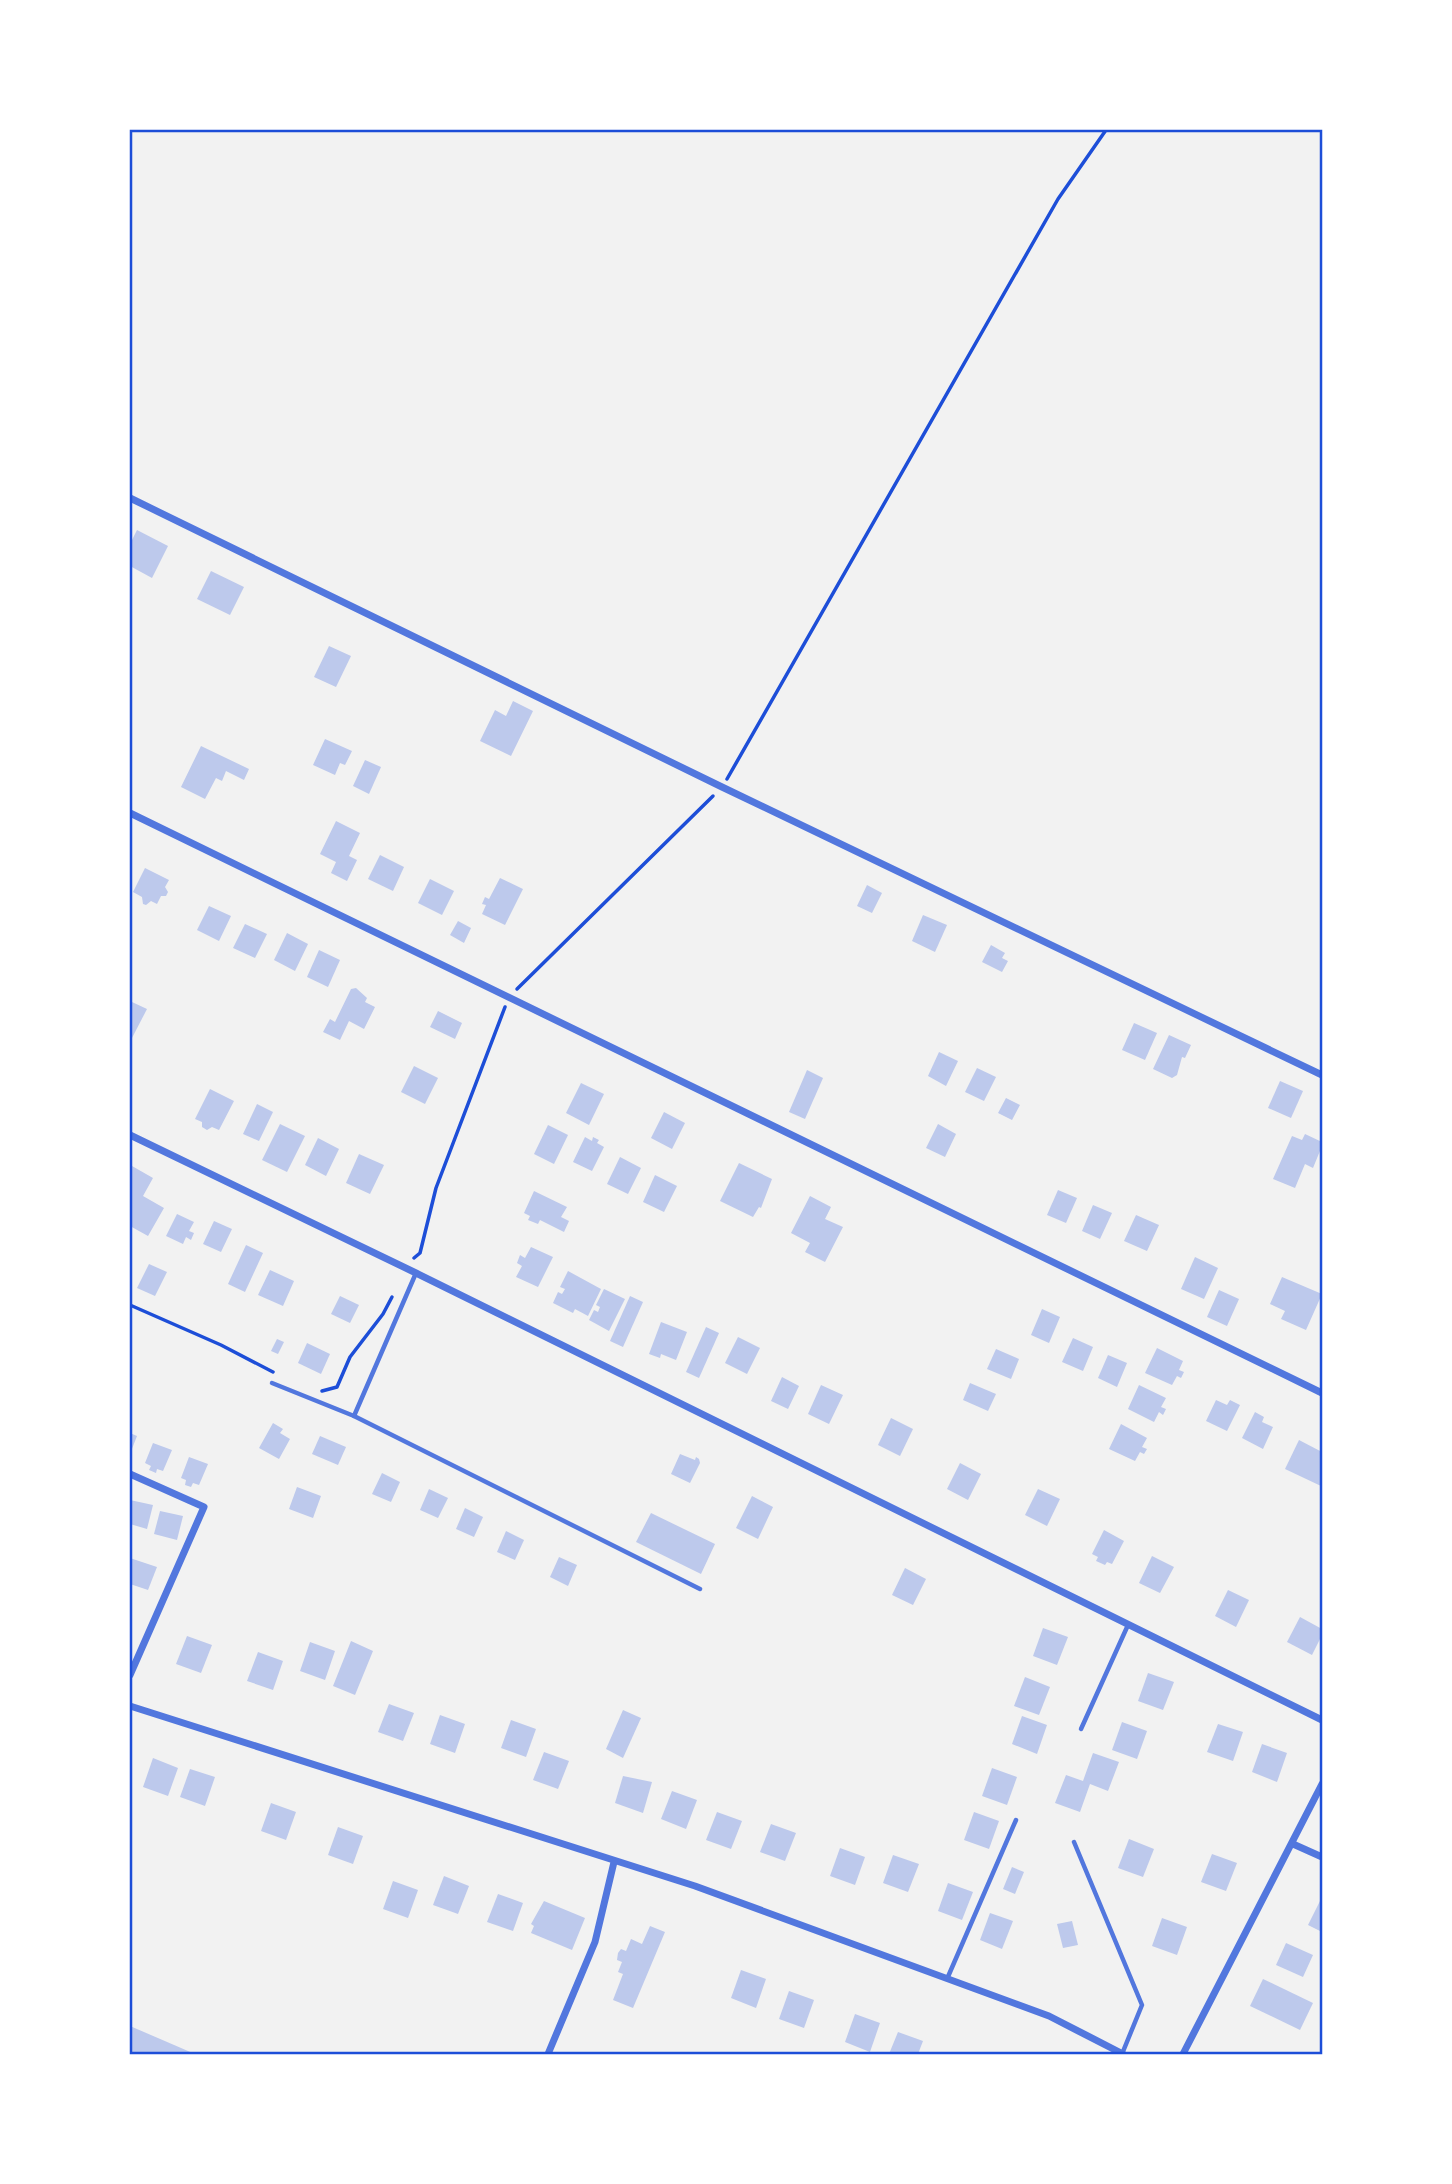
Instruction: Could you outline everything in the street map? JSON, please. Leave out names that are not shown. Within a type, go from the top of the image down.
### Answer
[{"type":"street","points":[[130,498],[722,787],[1322,1075]]},
{"type":"street","points":[[130,813],[1322,1393]]},
{"type":"street","points":[[130,1135],[416,1273],[1322,1720]]},
{"type":"street","points":[[130,1474],[204,1507],[130,1675]]},
{"type":"street","points":[[130,1706],[695,1886],[1049,2016],[1122,2054]]},
{"type":"street","points":[[1182,2054],[1322,1784]]},
{"type":"street","points":[[1293,1844],[1322,1857]]},
{"type":"street","points":[[548,2054],[595,1942],[614,1861]]},
{"type":"lane","points":[[354,1416],[416,1273]]},
{"type":"lane","points":[[272,1383],[354,1416],[700,1589]]},
{"type":"lane","points":[[1081,1729],[1128,1625]]},
{"type":"lane","points":[[947,1979],[1016,1820]]},
{"type":"lane","points":[[1074,1842],[1142,2005],[1122,2054]]},
{"type":"path","points":[[318,1392],[337,1387],[349,1357],[383,1314],[397,1287],[403,1267],[419,1253],[436,1188],[509,998],[722,787],[1058,199],[1106,130]]},
{"type":"path","points":[[130,1305],[276,1373]]},
{"type":"building","points":[[137,530],[168,546],[152,578],[130,566],[130,544]]},
{"type":"building","points":[[211,571],[244,587],[230,615],[197,599]]},
{"type":"building","points":[[329,646],[351,656],[336,687],[314,677]]},
{"type":"building","points":[[513,701],[533,711],[511,756],[480,741],[495,710],[506,716]]},
{"type":"building","points":[[325,739],[352,751],[345,765],[340,763],[335,775],[313,765]]},
{"type":"building","points":[[201,746],[249,769],[244,780],[226,771],[222,781],[216,778],[205,799],[181,787]]},
{"type":"building","points":[[365,760],[381,767],[369,794],[353,786]]},
{"type":"building","points":[[336,821],[360,833],[349,856],[357,860],[347,881],[331,873],[336,862],[320,854]]},
{"type":"building","points":[[380,855],[404,867],[393,891],[368,879]]},
{"type":"building","points":[[145,868],[169,880],[165,887],[168,892],[166,896],[161,896],[157,904],[151,901],[143,904],[142,897],[133,892]]},
{"type":"building","points":[[500,878],[523,889],[505,925],[482,914],[486,905],[482,904],[485,897],[489,899]]},
{"type":"building","points":[[430,879],[454,891],[442,915],[418,903]]},
{"type":"building","points":[[867,885],[882,893],[872,913],[857,906]]},
{"type":"building","points":[[209,906],[231,916],[219,941],[197,930]]},
{"type":"building","points":[[923,915],[947,925],[935,952],[912,941]]},
{"type":"building","points":[[458,921],[471,928],[464,943],[450,935]]},
{"type":"building","points":[[245,924],[267,934],[255,958],[233,948]]},
{"type":"building","points":[[287,933],[308,944],[295,971],[274,960]]},
{"type":"building","points":[[991,945],[1005,953],[1002,958],[1008,961],[1002,972],[982,962]]},
{"type":"building","points":[[319,950],[340,960],[328,987],[307,977]]},
{"type":"building","points":[[356,988],[367,998],[365,1002],[375,1007],[364,1029],[349,1021],[340,1040],[323,1032],[330,1019],[335,1022],[351,989]]},
{"type":"building","points":[[132,1002],[147,1009],[132,1038],[130,1007]]},
{"type":"building","points":[[438,1011],[462,1023],[455,1039],[430,1027]]},
{"type":"building","points":[[1134,1023],[1157,1033],[1145,1060],[1122,1050]]},
{"type":"building","points":[[1169,1035],[1191,1045],[1185,1058],[1182,1057],[1177,1075],[1172,1078],[1153,1069]]},
{"type":"building","points":[[939,1052],[958,1061],[946,1086],[928,1076]]},
{"type":"building","points":[[414,1066],[438,1078],[425,1104],[401,1092]]},
{"type":"building","points":[[977,1068],[996,1077],[984,1101],[965,1092]]},
{"type":"building","points":[[807,1070],[823,1078],[805,1119],[789,1112]]},
{"type":"building","points":[[1280,1081],[1303,1091],[1291,1118],[1268,1108]]},
{"type":"building","points":[[581,1083],[604,1094],[589,1125],[566,1113]]},
{"type":"building","points":[[210,1089],[234,1101],[219,1130],[212,1127],[207,1130],[202,1127],[202,1122],[195,1119]]},
{"type":"building","points":[[1006,1098],[1020,1105],[1012,1120],[998,1113]]},
{"type":"building","points":[[257,1104],[273,1112],[259,1141],[243,1134]]},
{"type":"building","points":[[664,1112],[685,1123],[672,1149],[651,1138]]},
{"type":"building","points":[[280,1124],[305,1136],[287,1172],[262,1160]]},
{"type":"building","points":[[938,1124],[956,1134],[945,1157],[926,1148]]},
{"type":"building","points":[[548,1125],[568,1135],[554,1164],[534,1154]]},
{"type":"building","points":[[1305,1134],[1322,1142],[1313,1168],[1305,1164],[1295,1188],[1273,1179],[1292,1136],[1302,1140]]},
{"type":"building","points":[[585,1137],[592,1141],[593,1137],[599,1140],[597,1143],[604,1147],[592,1171],[573,1162]]},
{"type":"building","points":[[318,1138],[339,1149],[326,1176],[305,1165]]},
{"type":"building","points":[[359,1154],[384,1165],[370,1194],[346,1183]]},
{"type":"building","points":[[620,1157],[641,1168],[628,1194],[607,1184]]},
{"type":"building","points":[[739,1163],[772,1179],[761,1208],[759,1207],[753,1217],[720,1201]]},
{"type":"building","points":[[132,1166],[153,1178],[143,1196],[164,1208],[148,1236],[130,1226]]},
{"type":"building","points":[[655,1175],[677,1186],[664,1212],[643,1202]]},
{"type":"building","points":[[1058,1190],[1077,1198],[1066,1223],[1047,1215]]},
{"type":"building","points":[[534,1191],[567,1207],[561,1217],[569,1221],[564,1232],[540,1220],[538,1224],[528,1220],[530,1216],[524,1213]]},
{"type":"building","points":[[810,1196],[831,1207],[825,1219],[843,1227],[825,1262],[805,1252],[810,1243],[791,1233]]},
{"type":"building","points":[[1093,1205],[1112,1213],[1100,1239],[1082,1231]]},
{"type":"building","points":[[177,1214],[194,1222],[189,1231],[194,1233],[191,1240],[186,1237],[183,1244],[166,1236]]},
{"type":"building","points":[[1136,1215],[1159,1225],[1147,1251],[1124,1241]]},
{"type":"building","points":[[214,1221],[232,1229],[221,1252],[203,1244]]},
{"type":"building","points":[[246,1245],[263,1253],[245,1292],[228,1284]]},
{"type":"building","points":[[531,1247],[553,1257],[538,1287],[516,1277],[522,1266],[517,1263],[520,1255],[525,1258]]},
{"type":"building","points":[[1195,1257],[1218,1268],[1204,1299],[1181,1289]]},
{"type":"building","points":[[149,1264],[167,1272],[155,1296],[137,1288]]},
{"type":"building","points":[[270,1270],[294,1281],[283,1306],[258,1295]]},
{"type":"building","points":[[568,1271],[601,1289],[588,1316],[575,1309],[573,1313],[553,1303],[558,1292],[562,1294],[565,1289],[560,1287]]},
{"type":"building","points":[[1282,1277],[1322,1294],[1306,1330],[1281,1319],[1285,1311],[1270,1304]]},
{"type":"building","points":[[604,1289],[625,1299],[609,1331],[589,1320],[594,1310],[598,1312],[600,1307],[596,1305]]},
{"type":"building","points":[[1219,1290],[1239,1299],[1227,1326],[1207,1317]]},
{"type":"building","points":[[340,1296],[359,1305],[350,1323],[331,1314]]},
{"type":"building","points":[[630,1296],[643,1302],[623,1347],[610,1341]]},
{"type":"building","points":[[1042,1309],[1060,1317],[1049,1343],[1031,1335]]},
{"type":"building","points":[[661,1322],[687,1332],[676,1360],[661,1354],[660,1358],[649,1354]]},
{"type":"building","points":[[706,1327],[719,1333],[699,1378],[686,1372]]},
{"type":"building","points":[[738,1337],[760,1348],[747,1374],[725,1363]]},
{"type":"building","points":[[1073,1338],[1093,1347],[1083,1371],[1062,1362]]},
{"type":"building","points":[[277,1339],[284,1342],[278,1354],[271,1351]]},
{"type":"building","points":[[307,1343],[330,1354],[321,1374],[298,1363]]},
{"type":"building","points":[[1157,1348],[1183,1361],[1179,1370],[1184,1372],[1181,1378],[1177,1376],[1172,1385],[1145,1373]]},
{"type":"building","points":[[996,1349],[1019,1359],[1011,1379],[987,1369]]},
{"type":"building","points":[[1108,1355],[1127,1363],[1117,1387],[1098,1378]]},
{"type":"building","points":[[782,1377],[799,1386],[788,1409],[771,1401]]},
{"type":"building","points":[[970,1383],[996,1394],[988,1411],[963,1400]]},
{"type":"building","points":[[821,1385],[843,1395],[829,1424],[808,1414]]},
{"type":"building","points":[[1139,1385],[1166,1398],[1161,1407],[1166,1409],[1163,1415],[1159,1412],[1154,1422],[1128,1409]]},
{"type":"building","points":[[1216,1400],[1227,1405],[1230,1400],[1240,1405],[1227,1431],[1206,1421]]},
{"type":"building","points":[[1255,1412],[1264,1417],[1262,1422],[1273,1427],[1263,1449],[1242,1438]]},
{"type":"building","points":[[891,1418],[913,1429],[900,1456],[878,1445]]},
{"type":"building","points":[[273,1423],[283,1429],[280,1433],[290,1439],[279,1459],[259,1448]]},
{"type":"building","points":[[1121,1424],[1147,1438],[1142,1447],[1147,1449],[1144,1454],[1140,1452],[1135,1461],[1109,1449]]},
{"type":"building","points":[[130,1433],[137,1436],[130,1454]]},
{"type":"building","points":[[320,1436],[346,1447],[338,1465],[312,1454]]},
{"type":"building","points":[[1299,1440],[1322,1452],[1321,1486],[1285,1469]]},
{"type":"building","points":[[153,1443],[172,1450],[163,1471],[157,1469],[156,1473],[149,1470],[151,1466],[145,1463]]},
{"type":"building","points":[[680,1454],[699,1459],[700,1463],[690,1483],[671,1474]]},
{"type":"building","points":[[189,1457],[208,1464],[199,1485],[193,1483],[191,1487],[185,1485],[186,1480],[181,1478]]},
{"type":"building","points":[[960,1463],[981,1474],[968,1500],[947,1489]]},
{"type":"building","points":[[382,1473],[400,1482],[391,1502],[372,1494]]},
{"type":"building","points":[[297,1487],[321,1496],[313,1518],[289,1509]]},
{"type":"building","points":[[429,1489],[448,1498],[438,1518],[420,1510]]},
{"type":"building","points":[[1038,1489],[1060,1499],[1047,1526],[1025,1515]]},
{"type":"building","points":[[752,1496],[773,1507],[758,1539],[736,1528]]},
{"type":"building","points":[[130,1500],[153,1505],[147,1529],[130,1524]]},
{"type":"building","points":[[465,1508],[483,1517],[474,1537],[456,1529]]},
{"type":"building","points":[[160,1511],[183,1516],[177,1540],[154,1534]]},
{"type":"building","points":[[651,1513],[715,1544],[701,1574],[636,1542]]},
{"type":"building","points":[[1104,1530],[1124,1541],[1112,1564],[1107,1562],[1105,1565],[1096,1561],[1098,1557],[1092,1554]]},
{"type":"building","points":[[506,1531],[524,1540],[515,1560],[497,1552]]},
{"type":"building","points":[[1152,1556],[1174,1567],[1160,1593],[1139,1583]]},
{"type":"building","points":[[559,1557],[577,1565],[568,1586],[550,1577]]},
{"type":"building","points":[[130,1558],[157,1567],[148,1590],[130,1584]]},
{"type":"building","points":[[905,1568],[926,1579],[913,1605],[892,1595]]},
{"type":"building","points":[[1228,1590],[1249,1600],[1236,1627],[1215,1616]]},
{"type":"building","points":[[1300,1617],[1322,1629],[1322,1635],[1312,1655],[1287,1642]]},
{"type":"building","points":[[1043,1628],[1068,1637],[1057,1665],[1033,1656]]},
{"type":"building","points":[[187,1636],[212,1645],[201,1673],[176,1664]]},
{"type":"building","points":[[351,1641],[373,1651],[355,1695],[333,1686]]},
{"type":"building","points":[[310,1642],[335,1651],[325,1680],[300,1671]]},
{"type":"building","points":[[258,1652],[283,1661],[273,1690],[247,1681]]},
{"type":"building","points":[[1148,1673],[1174,1682],[1163,1710],[1138,1701]]},
{"type":"building","points":[[1025,1677],[1050,1687],[1039,1715],[1014,1706]]},
{"type":"building","points":[[389,1704],[414,1713],[403,1741],[378,1732]]},
{"type":"building","points":[[623,1710],[641,1718],[623,1758],[606,1749]]},
{"type":"building","points":[[440,1715],[465,1724],[455,1753],[430,1744]]},
{"type":"building","points":[[1022,1716],[1047,1725],[1037,1754],[1012,1744]]},
{"type":"building","points":[[511,1720],[536,1729],[526,1757],[501,1748]]},
{"type":"building","points":[[1122,1722],[1147,1731],[1137,1759],[1112,1750]]},
{"type":"building","points":[[1218,1724],[1243,1732],[1233,1761],[1207,1752]]},
{"type":"building","points":[[1262,1744],[1287,1753],[1277,1782],[1252,1772]]},
{"type":"building","points":[[544,1752],[569,1761],[558,1789],[533,1780]]},
{"type":"building","points":[[1093,1753],[1119,1762],[1108,1791],[1090,1784],[1080,1812],[1055,1803],[1066,1775],[1083,1781]]},
{"type":"building","points":[[153,1758],[178,1768],[168,1796],[143,1787]]},
{"type":"building","points":[[992,1768],[1017,1777],[1007,1805],[982,1796]]},
{"type":"building","points":[[190,1769],[215,1777],[205,1806],[180,1797]]},
{"type":"building","points":[[623,1776],[652,1782],[643,1813],[615,1803]]},
{"type":"building","points":[[672,1791],[697,1800],[686,1829],[661,1819]]},
{"type":"building","points":[[271,1803],[296,1812],[286,1840],[261,1831]]},
{"type":"building","points":[[717,1812],[742,1821],[731,1849],[706,1840]]},
{"type":"building","points":[[974,1812],[999,1821],[989,1849],[964,1840]]},
{"type":"building","points":[[771,1824],[796,1833],[785,1861],[760,1852]]},
{"type":"building","points":[[338,1827],[363,1836],[353,1864],[328,1855]]},
{"type":"building","points":[[1129,1839],[1154,1849],[1143,1877],[1118,1868]]},
{"type":"building","points":[[840,1848],[865,1857],[855,1885],[830,1876]]},
{"type":"building","points":[[1212,1854],[1237,1863],[1226,1891],[1201,1882]]},
{"type":"building","points":[[893,1855],[919,1864],[908,1892],[883,1883]]},
{"type":"building","points":[[1012,1867],[1024,1872],[1015,1894],[1003,1889]]},
{"type":"building","points":[[444,1876],[469,1886],[458,1914],[433,1905]]},
{"type":"building","points":[[393,1881],[418,1890],[408,1918],[383,1909]]},
{"type":"building","points":[[948,1883],[973,1892],[962,1920],[938,1911]]},
{"type":"building","points":[[498,1894],[523,1903],[513,1931],[487,1922]]},
{"type":"building","points":[[1322,1897],[1322,1932],[1308,1925]]},
{"type":"building","points":[[544,1901],[585,1918],[572,1950],[531,1933],[534,1926],[531,1924]]},
{"type":"building","points":[[990,1913],[1013,1921],[1002,1949],[980,1940]]},
{"type":"building","points":[[1162,1918],[1187,1927],[1177,1955],[1152,1946]]},
{"type":"building","points":[[1072,1921],[1078,1945],[1063,1948],[1057,1924]]},
{"type":"building","points":[[650,1926],[665,1932],[633,2008],[613,2000],[623,1974],[618,1972],[622,1962],[617,1960],[618,1953],[621,1949],[626,1951],[631,1939],[642,1944]]},
{"type":"building","points":[[1286,1943],[1313,1955],[1303,1977],[1276,1965]]},
{"type":"building","points":[[741,1970],[766,1979],[756,2008],[731,1998]]},
{"type":"building","points":[[1263,1979],[1313,2003],[1300,2030],[1250,2006]]},
{"type":"building","points":[[789,1991],[814,2000],[804,2028],[779,2019]]},
{"type":"building","points":[[855,2014],[880,2023],[870,2052],[845,2042]]},
{"type":"building","points":[[130,2026],[195,2054],[130,2054]]},
{"type":"building","points":[[898,2032],[923,2041],[918,2054],[889,2054]]}]
